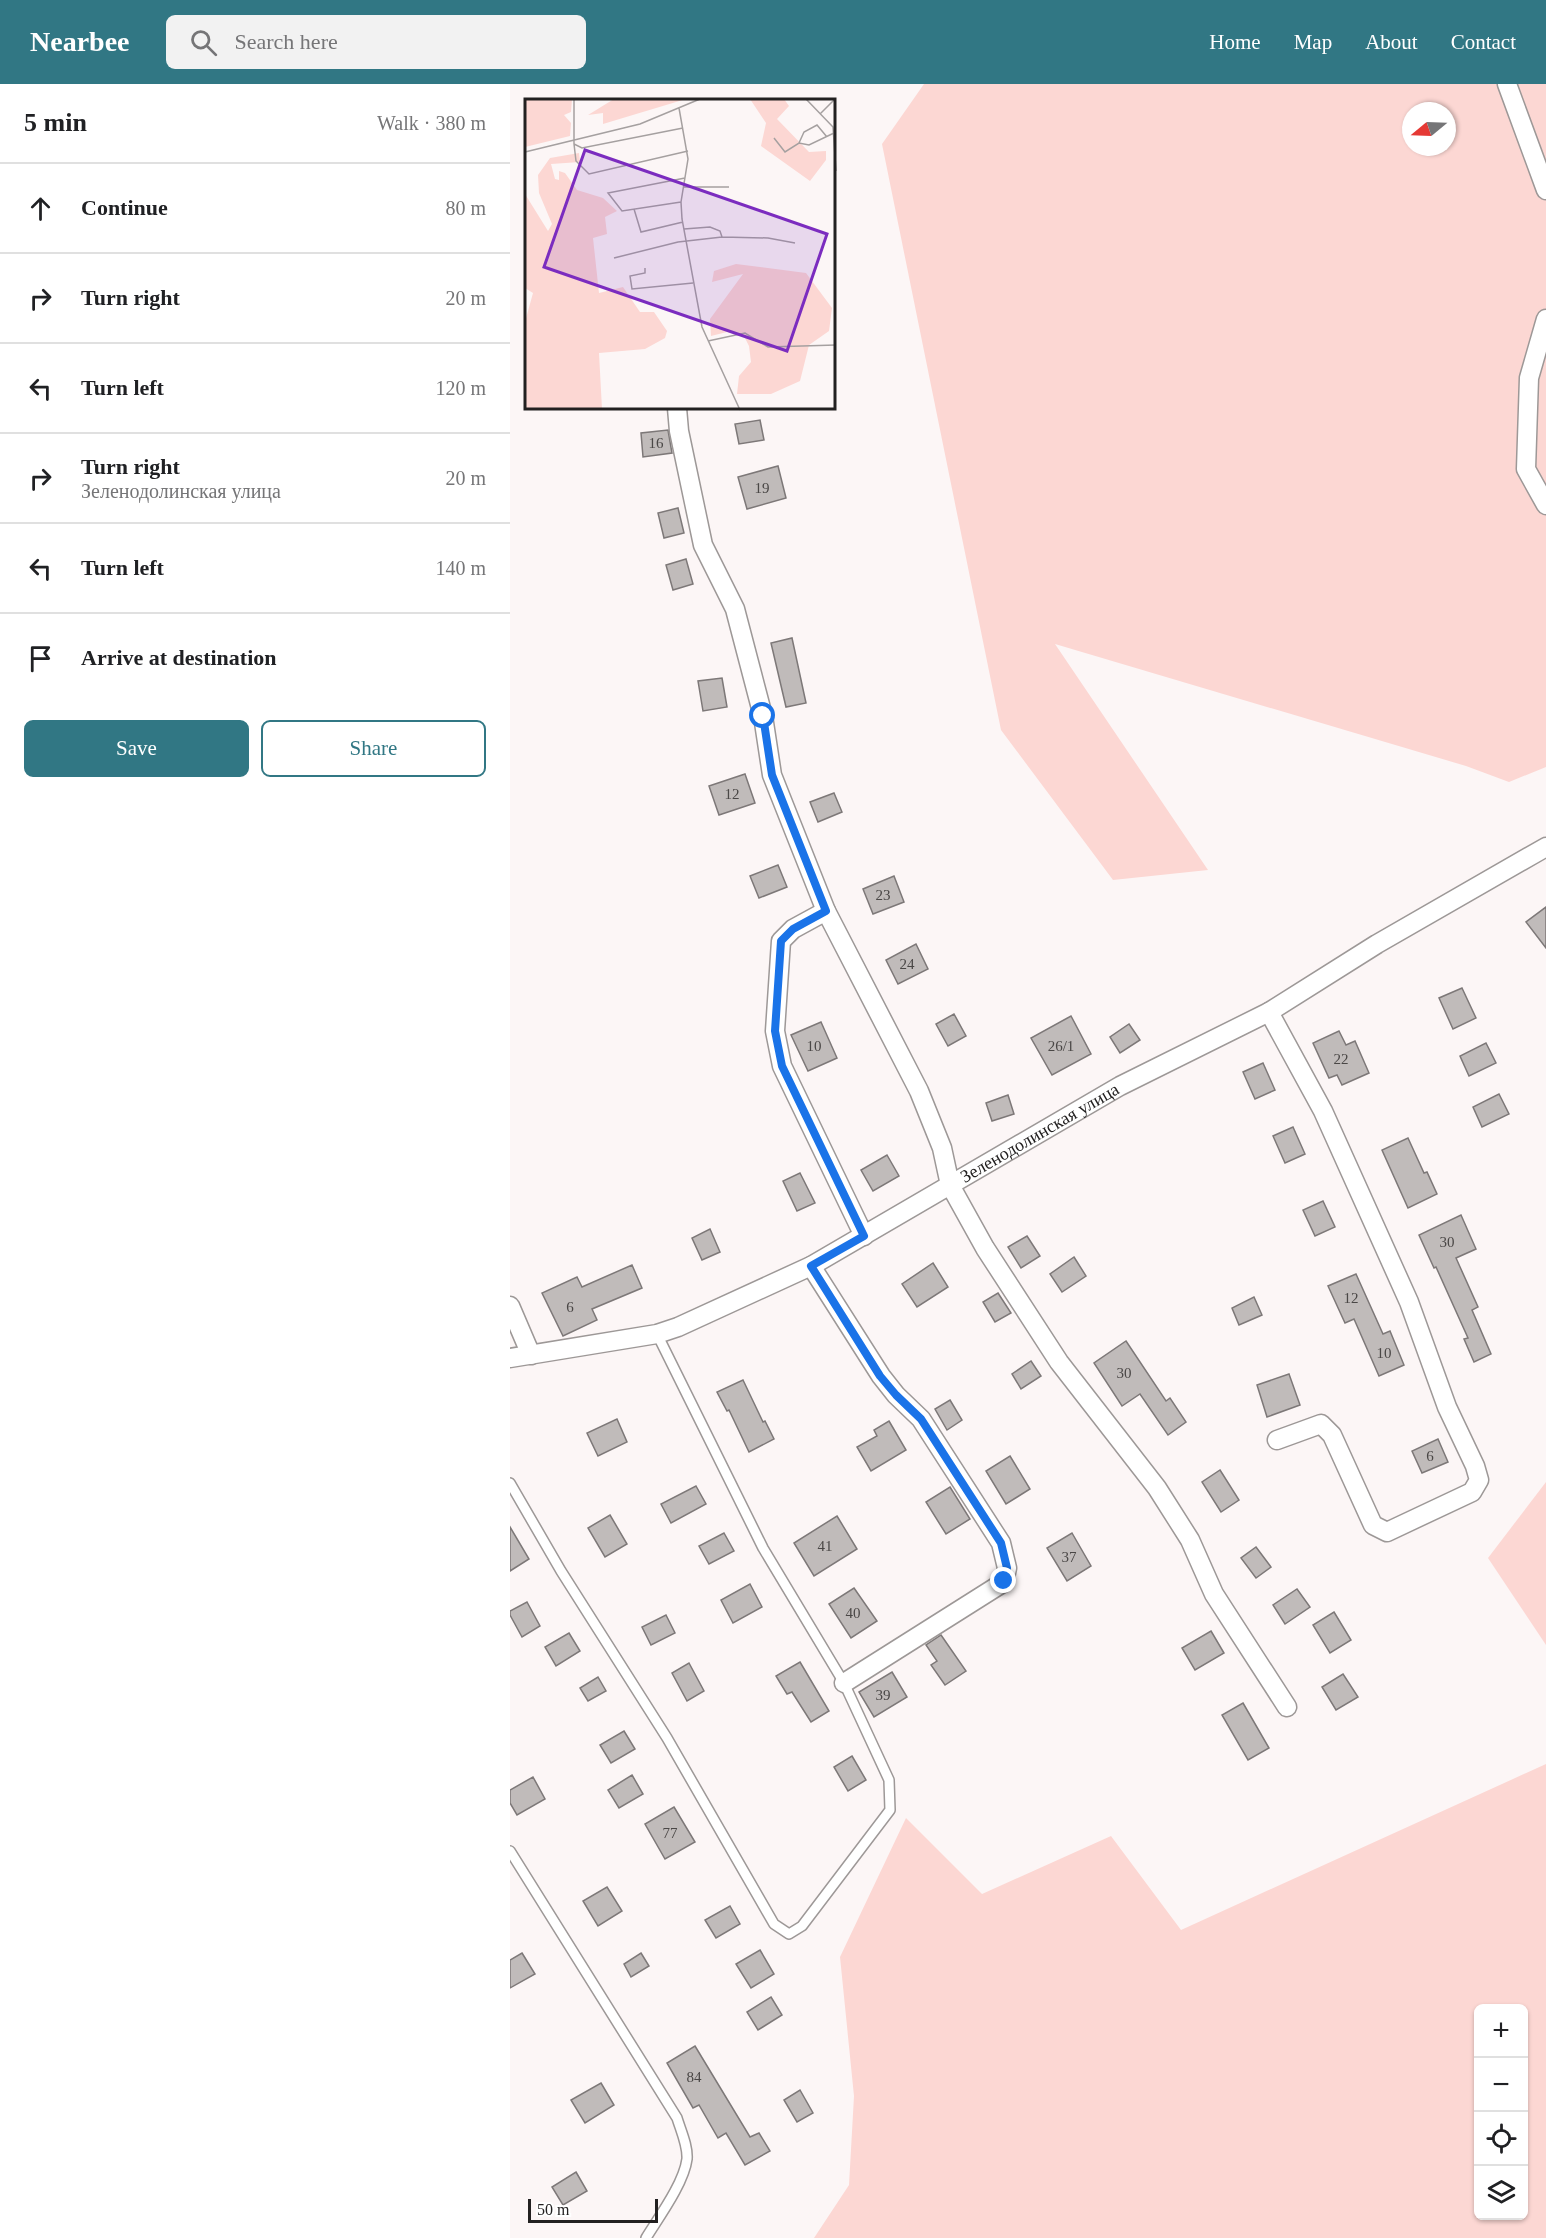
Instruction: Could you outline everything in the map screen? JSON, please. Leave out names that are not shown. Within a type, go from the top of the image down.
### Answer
[{"type":"street","points":[[1507,84],[1546,190]]},
{"type":"street","points":[[1546,319],[1529,378],[1526,469],[1546,505]]},
{"type":"street","points":[[677,410],[681,441],[704,545],[735,609],[763,716],[772,775],[826,911],[919,1092],[942,1148],[950,1185],[985,1248],[1059,1362],[1157,1488],[1190,1540],[1214,1594],[1287,1707]]},
{"type":"street","name":"Зеленодолинская улица","points":[[510,1358],[657,1334],[678,1327],[811,1266],[1120,1086],[1269,1012],[1377,944],[1546,847]]},
{"type":"street","points":[[826,911],[793,929],[781,941],[775,1031],[782,1066],[864,1236]]},
{"type":"street","points":[[1269,1012],[1333,1132],[1408,1302],[1447,1407],[1475,1466],[1479,1480],[1472,1492],[1387,1532],[1373,1525],[1332,1435],[1321,1424],[1277,1440]]},
{"type":"street","points":[[811,1266],[880,1376],[921,1419],[1001,1543],[1007,1568],[1004,1581],[844,1683]]},
{"type":"street","points":[[510,1306],[531,1355]]},
{"type":"lane","points":[[510,1484],[561,1572],[667,1738],[774,1924],[789,1934],[802,1926],[890,1810],[889,1780],[844,1683],[763,1548],[657,1334]]},
{"type":"lane","points":[[510,1851],[677,2118],[685,2142],[687,2159],[675,2191],[646,2238]]},
{"type":"shaded area","points":[[924,84],[1546,84],[1546,767],[1509,782],[1466,766],[1055,644],[1208,870],[1113,880],[1001,730],[882,144]]},
{"type":"shaded area","points":[[1546,1482],[1546,1645],[1488,1558]]},
{"type":"shaded area","points":[[1546,1764],[1546,2238],[814,2238],[849,2185],[854,2096],[840,1957],[906,1818],[982,1894],[1111,1836],[1181,1930]]},
{"type":"building","points":[[760,420],[764,440],[739,444],[735,424]]},
{"type":"building","points":[[668,430],[672,453],[643,457],[641,433]]},
{"type":"building","points":[[778,466],[786,498],[747,509],[738,477]]},
{"type":"building","points":[[678,508],[684,533],[664,538],[658,513]]},
{"type":"building","points":[[686,559],[693,584],[673,590],[666,565]]},
{"type":"building","points":[[792,638],[806,703],[786,707],[771,643]]},
{"type":"building","points":[[722,678],[727,707],[703,711],[698,681]]},
{"type":"building","points":[[745,774],[755,803],[719,815],[709,786]]},
{"type":"building","points":[[834,793],[842,812],[818,822],[810,802]]},
{"type":"building","points":[[778,865],[787,887],[759,898],[750,876]]},
{"type":"building","points":[[894,876],[904,902],[873,914],[863,889]]},
{"type":"building","points":[[1546,907],[1546,948],[1526,922]]},
{"type":"building","points":[[916,944],[928,969],[898,984],[886,960]]},
{"type":"building","points":[[1462,988],[1476,1018],[1453,1029],[1439,998]]},
{"type":"building","points":[[954,1014],[966,1036],[948,1046],[936,1024]]},
{"type":"building","points":[[1071,1016],[1091,1054],[1052,1075],[1031,1038]]},
{"type":"building","points":[[821,1022],[837,1058],[808,1071],[791,1035]]},
{"type":"building","points":[[1129,1024],[1140,1040],[1120,1053],[1110,1037]]},
{"type":"building","points":[[1339,1031],[1346,1045],[1355,1041],[1369,1073],[1342,1085],[1337,1075],[1329,1078],[1313,1043]]},
{"type":"building","points":[[1486,1043],[1496,1063],[1469,1076],[1460,1056]]},
{"type":"building","points":[[1263,1063],[1275,1090],[1255,1099],[1243,1072]]},
{"type":"building","points":[[1499,1094],[1509,1114],[1482,1127],[1473,1107]]},
{"type":"building","points":[[1008,1095],[1014,1114],[992,1121],[986,1103]]},
{"type":"building","points":[[1293,1127],[1305,1154],[1285,1163],[1273,1136]]},
{"type":"building","points":[[1408,1138],[1424,1173],[1427,1172],[1437,1194],[1408,1208],[1382,1150]]},
{"type":"building","points":[[887,1155],[899,1176],[873,1191],[861,1170]]},
{"type":"building","points":[[800,1173],[815,1203],[797,1211],[783,1181]]},
{"type":"building","points":[[1323,1201],[1335,1227],[1315,1236],[1303,1210]]},
{"type":"building","points":[[1461,1215],[1476,1249],[1456,1258],[1478,1307],[1472,1310],[1491,1354],[1474,1362],[1464,1339],[1468,1338],[1419,1235]]},
{"type":"building","points":[[710,1229],[720,1252],[702,1260],[692,1238]]},
{"type":"building","points":[[1027,1236],[1040,1256],[1021,1268],[1008,1247]]},
{"type":"building","points":[[1074,1257],[1086,1276],[1062,1292],[1050,1274]]},
{"type":"building","points":[[933,1263],[948,1287],[917,1307],[902,1284]]},
{"type":"building","points":[[632,1265],[642,1288],[592,1309],[597,1320],[563,1336],[542,1293],[577,1277],[582,1287]]},
{"type":"building","points":[[1356,1274],[1383,1334],[1390,1331],[1404,1365],[1379,1376],[1354,1319],[1345,1323],[1328,1286]]},
{"type":"building","points":[[998,1293],[1011,1313],[995,1322],[983,1302]]},
{"type":"building","points":[[1254,1297],[1262,1315],[1239,1325],[1232,1308]]},
{"type":"building","points":[[1126,1341],[1166,1401],[1170,1398],[1186,1422],[1168,1435],[1140,1394],[1122,1406],[1094,1363]]},
{"type":"building","points":[[1031,1361],[1041,1376],[1021,1389],[1012,1374]]},
{"type":"building","points":[[1289,1374],[1300,1405],[1267,1417],[1257,1385]]},
{"type":"building","points":[[743,1380],[763,1422],[765,1421],[774,1439],[749,1452],[729,1410],[727,1411],[717,1392]]},
{"type":"building","points":[[950,1400],[962,1420],[947,1430],[935,1409]]},
{"type":"building","points":[[617,1419],[627,1442],[598,1456],[587,1433]]},
{"type":"building","points":[[889,1421],[906,1450],[871,1471],[857,1447],[877,1436],[874,1430]]},
{"type":"building","points":[[1438,1439],[1448,1462],[1422,1473],[1412,1451]]},
{"type":"building","points":[[1010,1456],[1030,1489],[1006,1504],[986,1471]]},
{"type":"building","points":[[1220,1470],[1239,1500],[1221,1512],[1202,1482]]},
{"type":"building","points":[[696,1486],[706,1504],[671,1523],[661,1504]]},
{"type":"building","points":[[950,1487],[970,1519],[946,1534],[926,1502]]},
{"type":"building","points":[[610,1515],[627,1544],[605,1557],[588,1528]]},
{"type":"building","points":[[837,1516],[857,1549],[814,1576],[794,1543]]},
{"type":"building","points":[[510,1527],[529,1559],[510,1571]]},
{"type":"building","points":[[724,1533],[734,1551],[709,1564],[699,1546]]},
{"type":"building","points":[[1072,1533],[1091,1566],[1067,1581],[1047,1548]]},
{"type":"building","points":[[1256,1547],[1271,1567],[1256,1578],[1241,1558]]},
{"type":"building","points":[[750,1584],[762,1607],[733,1623],[721,1600]]},
{"type":"building","points":[[854,1588],[877,1621],[851,1638],[829,1604]]},
{"type":"building","points":[[1297,1589],[1310,1607],[1285,1624],[1273,1605]]},
{"type":"building","points":[[527,1602],[540,1626],[522,1637],[510,1611]]},
{"type":"building","points":[[1334,1612],[1351,1640],[1330,1653],[1313,1625]]},
{"type":"building","points":[[666,1615],[675,1633],[651,1645],[642,1627]]},
{"type":"building","points":[[1211,1631],[1224,1653],[1195,1670],[1182,1648]]},
{"type":"building","points":[[569,1633],[580,1651],[556,1666],[545,1647]]},
{"type":"building","points":[[941,1635],[966,1671],[945,1685],[931,1665],[937,1661],[926,1645]]},
{"type":"building","points":[[800,1662],[829,1711],[811,1722],[792,1692],[787,1694],[776,1676]]},
{"type":"building","points":[[689,1663],[704,1691],[687,1701],[672,1673]]},
{"type":"building","points":[[892,1672],[907,1697],[874,1717],[859,1692]]},
{"type":"building","points":[[1343,1674],[1358,1697],[1336,1710],[1322,1687]]},
{"type":"building","points":[[598,1677],[606,1691],[588,1701],[580,1688]]},
{"type":"building","points":[[1243,1703],[1269,1748],[1248,1760],[1222,1715]]},
{"type":"building","points":[[624,1731],[635,1749],[611,1763],[600,1745]]},
{"type":"building","points":[[852,1756],[866,1780],[848,1791],[834,1767]]},
{"type":"building","points":[[632,1775],[643,1794],[619,1808],[608,1790]]},
{"type":"building","points":[[533,1777],[545,1799],[517,1815],[510,1803],[510,1790]]},
{"type":"building","points":[[674,1807],[695,1842],[665,1859],[645,1824]]},
{"type":"building","points":[[607,1887],[622,1911],[598,1926],[583,1901]]},
{"type":"building","points":[[730,1906],[740,1924],[716,1938],[705,1920]]},
{"type":"building","points":[[760,1950],[774,1974],[751,1988],[736,1964]]},
{"type":"building","points":[[522,1953],[535,1974],[510,1988],[510,1960]]},
{"type":"building","points":[[641,1953],[649,1966],[631,1977],[624,1964]]},
{"type":"building","points":[[771,1997],[782,2015],[758,2030],[747,2012]]},
{"type":"building","points":[[695,2046],[750,2137],[759,2133],[770,2151],[745,2165],[726,2133],[718,2138],[699,2105],[693,2108],[667,2063]]},
{"type":"building","points":[[601,2083],[614,2105],[585,2123],[571,2100]]},
{"type":"building","points":[[800,2090],[813,2113],[797,2122],[784,2100]]},
{"type":"building","points":[[576,2172],[587,2191],[563,2205],[552,2187]]},
{"type":"route","points":[[763,716],[772,775],[826,911],[793,929],[781,941],[775,1031],[782,1066],[864,1236],[811,1266],[880,1376],[921,1419],[1001,1543],[1007,1568],[1004,1581]]}]
